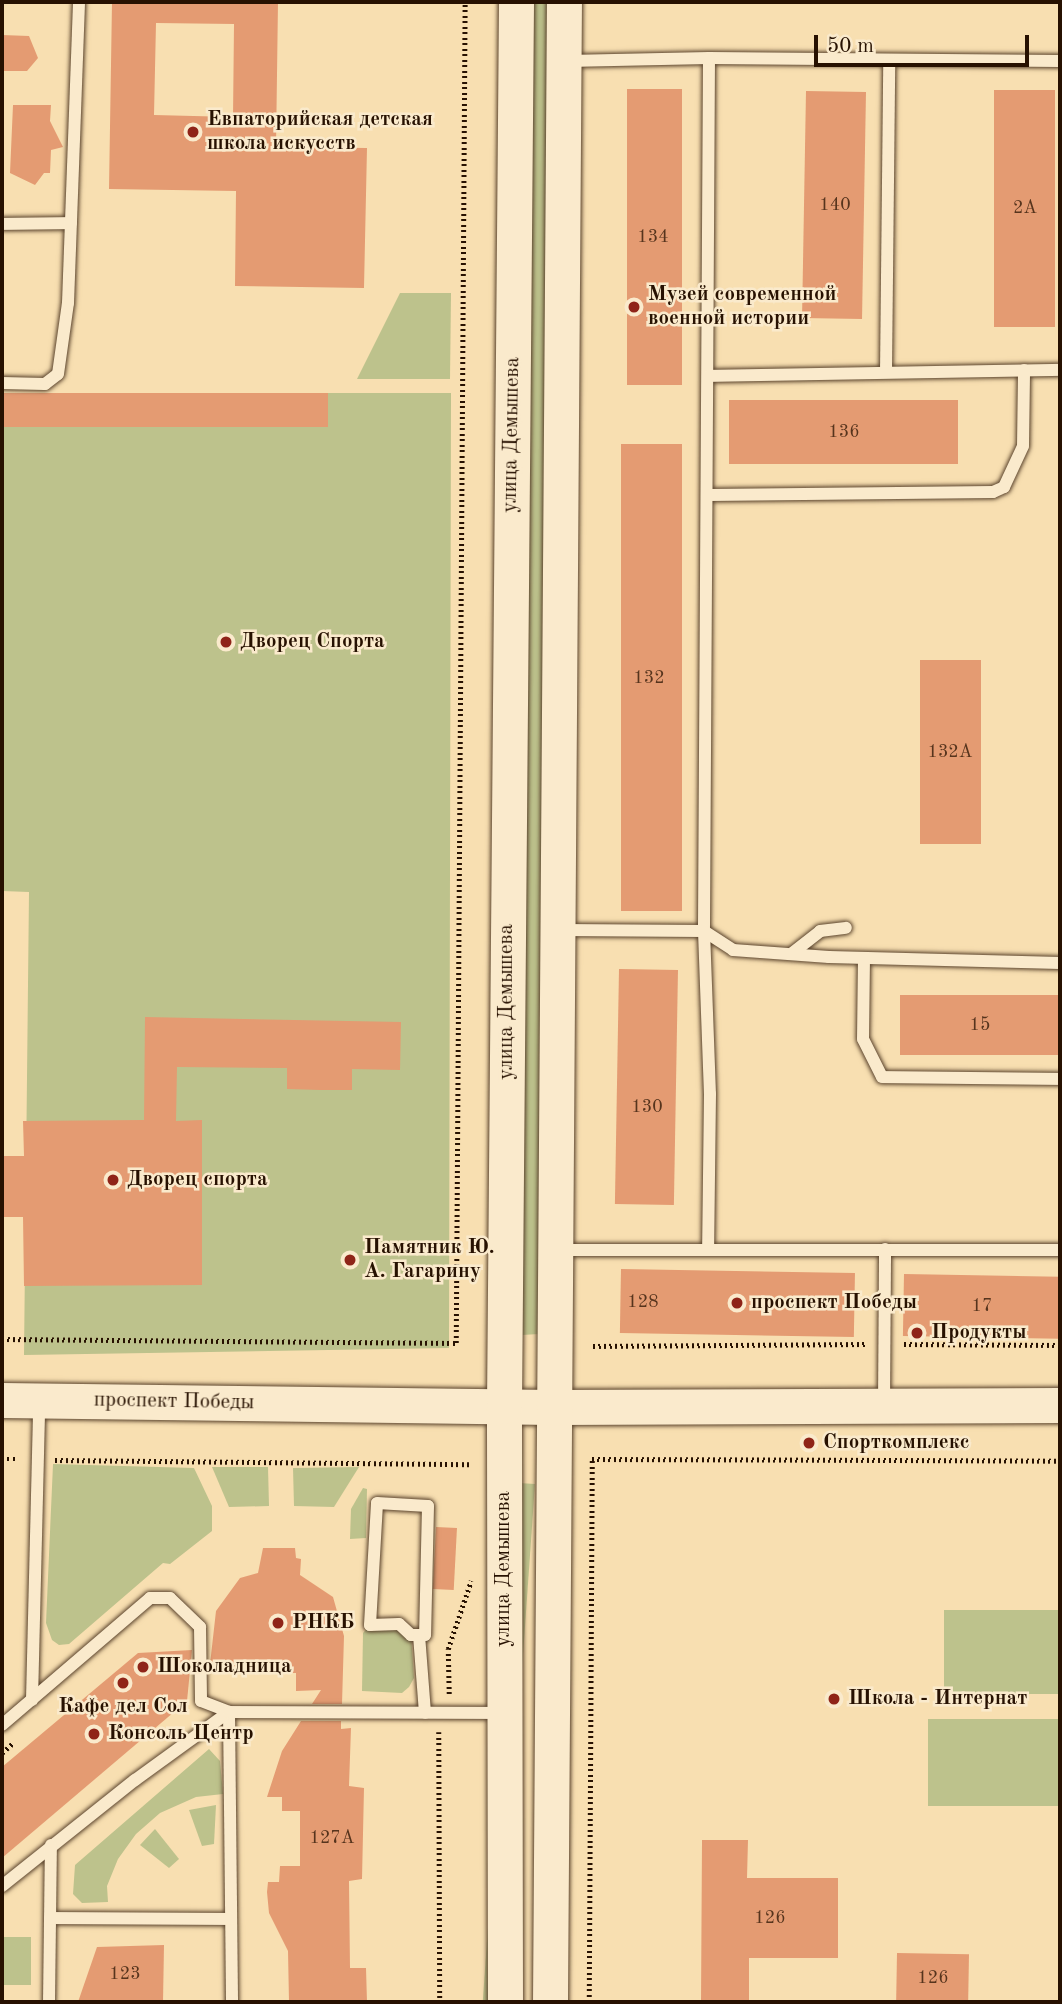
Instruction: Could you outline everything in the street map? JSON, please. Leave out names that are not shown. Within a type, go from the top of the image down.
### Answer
[{"type":"street","name":"улица Демышева","points":[[505,2002],[505,1406],[516,2]]},
{"type":"street","points":[[550,2002],[564,2]]},
{"type":"street","name":"проспект Победы","points":[[2,1400],[553,1407],[1060,1405]]},
{"type":"lane","points":[[2,383],[45,384],[58,374],[68,303],[79,2]]},
{"type":"lane","points":[[564,61],[709,58],[1060,61]]},
{"type":"lane","points":[[708,1248],[710,1094],[704,932],[709,495],[709,58]]},
{"type":"lane","points":[[886,372],[888,60]]},
{"type":"lane","points":[[2,224],[71,223]]},
{"type":"lane","points":[[709,495],[993,492],[1004,487],[1023,446],[1024,370]]},
{"type":"lane","points":[[709,376],[1060,370]]},
{"type":"lane","points":[[790,954],[820,931],[846,928]]},
{"type":"lane","points":[[557,930],[704,932],[733,950],[790,954],[1060,963]]},
{"type":"lane","points":[[864,958],[863,1039],[881,1077],[1060,1079]]},
{"type":"lane","points":[[884,1406],[886,1249]]},
{"type":"lane","points":[[554,1250],[1060,1250]]},
{"type":"lane","points":[[32,1700],[39,1400]]},
{"type":"lane","points":[[377,1503],[428,1506],[425,1635],[419,1635],[411,1635],[399,1625],[370,1625],[377,1503]]},
{"type":"lane","points":[[2,1726],[150,1598],[170,1598],[200,1627],[201,1702],[229,1712],[504,1713]]},
{"type":"lane","points":[[419,1635],[425,1713]]},
{"type":"lane","points":[[2,1886],[51,1845],[229,1712]]},
{"type":"lane","points":[[229,1712],[232,2002]]},
{"type":"lane","points":[[49,2002],[51,1845]]},
{"type":"lane","points":[[50,1918],[231,1919]]},
{"type":"path","points":[[2,1339],[456,1343],[465,2]]},
{"type":"path","points":[[593,1346],[1060,1345]]},
{"type":"path","points":[[2,1459],[470,1460],[470,1474]]},
{"type":"path","points":[[589,2002],[592,1460],[1060,1461]]},
{"type":"path","points":[[440,2002],[439,1713],[452,1686],[448,1649],[471,1583],[471,1569]]},
{"type":"green space","points":[[532,2],[552,2],[539,1334],[522,1335]]},
{"type":"green space","points":[[400,293],[451,293],[450,379],[357,379]]},
{"type":"green space","name":"Дворец Спорта","points":[[2,393],[451,393],[449,1348],[24,1355],[29,892],[2,891]]},
{"type":"green space","points":[[53,1464],[194,1468],[212,1506],[212,1531],[170,1564],[163,1563],[69,1644],[59,1645],[52,1640],[46,1623]]},
{"type":"green space","points":[[212,1467],[268,1467],[269,1506],[229,1507]]},
{"type":"green space","points":[[359,1467],[334,1507],[294,1506],[293,1468]]},
{"type":"green space","points":[[519,1483],[535,1484],[499,2002],[483,2001]]},
{"type":"green space","points":[[363,1488],[367,1489],[366,1538],[350,1539],[351,1509]]},
{"type":"green space","points":[[944,1610],[1060,1610],[1060,1694],[944,1694]]},
{"type":"green space","points":[[399,1624],[411,1635],[414,1678],[402,1693],[362,1691],[363,1633],[370,1625]]},
{"type":"green space","points":[[928,1719],[1060,1719],[1060,1806],[928,1806]]},
{"type":"green space","points":[[209,1749],[220,1761],[223,1794],[196,1797],[160,1813],[136,1834],[118,1859],[107,1886],[108,1902],[82,1903],[73,1894],[75,1865]]},
{"type":"green space","points":[[216,1805],[214,1844],[202,1846],[189,1810]]},
{"type":"green space","points":[[155,1829],[179,1859],[169,1868],[140,1845]]},
{"type":"green space","points":[[2,1937],[31,1937],[31,1985],[2,1985]]},
{"type":"building","name":"Евпаторийская детская школа искусств","points":[[112,2],[278,2],[276,147],[367,148],[364,288],[235,286],[236,191],[109,189]],"holes":[[[156,23],[234,24],[233,117],[154,115]]]},
{"type":"building","points":[[2,35],[29,36],[38,58],[27,71],[2,71]]},
{"type":"building","points":[[627,89],[682,89],[682,385],[627,385]]},
{"type":"building","points":[[994,90],[1055,90],[1055,327],[994,327]]},
{"type":"building","points":[[806,91],[866,92],[862,319],[802,318]]},
{"type":"building","points":[[13,105],[51,105],[50,121],[63,147],[51,150],[50,173],[44,173],[35,185],[10,173]]},
{"type":"building","points":[[2,393],[328,393],[328,427],[2,427]]},
{"type":"building","points":[[729,400],[958,400],[958,464],[729,464]]},
{"type":"building","points":[[621,444],[682,444],[682,911],[621,911]]},
{"type":"building","points":[[920,660],[981,660],[981,844],[920,844]]},
{"type":"building","points":[[619,969],[678,970],[674,1205],[615,1204]]},
{"type":"building","points":[[900,995],[1060,995],[1060,1055],[900,1055]]},
{"type":"building","name":"Дворец спорта","points":[[145,1017],[401,1022],[400,1070],[352,1069],[352,1090],[320,1090],[287,1089],[287,1068],[177,1067],[176,1121],[202,1120],[202,1285],[24,1286],[23,1217],[2,1217],[2,1156],[24,1156],[23,1121],[144,1120]]},
{"type":"building","name":"проспект Победы","points":[[621,1269],[855,1273],[854,1337],[620,1333]]},
{"type":"building","points":[[904,1274],[1060,1277],[1059,1339],[903,1336]]},
{"type":"building","points":[[436,1527],[457,1528],[454,1590],[433,1589]]},
{"type":"building","name":"РНКБ","points":[[263,1548],[295,1548],[296,1558],[301,1559],[300,1575],[333,1597],[344,1636],[342,1704],[312,1704],[321,1690],[296,1691],[296,1673],[209,1673],[216,1611],[240,1578],[258,1573]]},
{"type":"building","name":"Консоль Центр","points":[[192,1650],[187,1701],[2,1858],[2,1767],[138,1653]]},
{"type":"building","points":[[301,1721],[341,1721],[341,1729],[351,1728],[349,1786],[364,1788],[362,1879],[349,1881],[350,1968],[366,1968],[367,2002],[289,2002],[288,1951],[269,1913],[267,1892],[268,1882],[279,1882],[280,1866],[300,1866],[300,1811],[282,1811],[282,1797],[267,1797],[282,1751]]},
{"type":"building","points":[[702,1840],[748,1840],[747,1878],[838,1878],[838,1958],[749,1958],[749,2002],[701,2002]]},
{"type":"building","points":[[164,1945],[163,2002],[78,2002],[97,1947]]},
{"type":"building","points":[[897,1953],[969,1954],[968,2002],[896,2002]]},
{"type":"place","name":"Евпаторийская детская школа искусств","points":[[193,132]]},
{"type":"place","name":"Музей современной военной истории","points":[[634,307]]},
{"type":"place","name":"Дворец Спорта","points":[[226,642]]},
{"type":"place","name":"Дворец спорта","points":[[113,1180]]},
{"type":"place","name":"Памятник Ю. А. Гагарину","points":[[350,1260]]},
{"type":"place","name":"проспект Победы","points":[[737,1303]]},
{"type":"place","name":"Продукты","points":[[917,1333]]},
{"type":"place","name":"Спорткомплекс","points":[[809,1443]]},
{"type":"place","name":"РНКБ","points":[[278,1623]]},
{"type":"place","name":"Шоколадница","points":[[143,1667]]},
{"type":"place","name":"Кафе дел Сол","points":[[123,1683]]},
{"type":"place","name":"Школа - Интернат","points":[[834,1699]]},
{"type":"place","name":"Консоль Центр","points":[[94,1734]]}]
